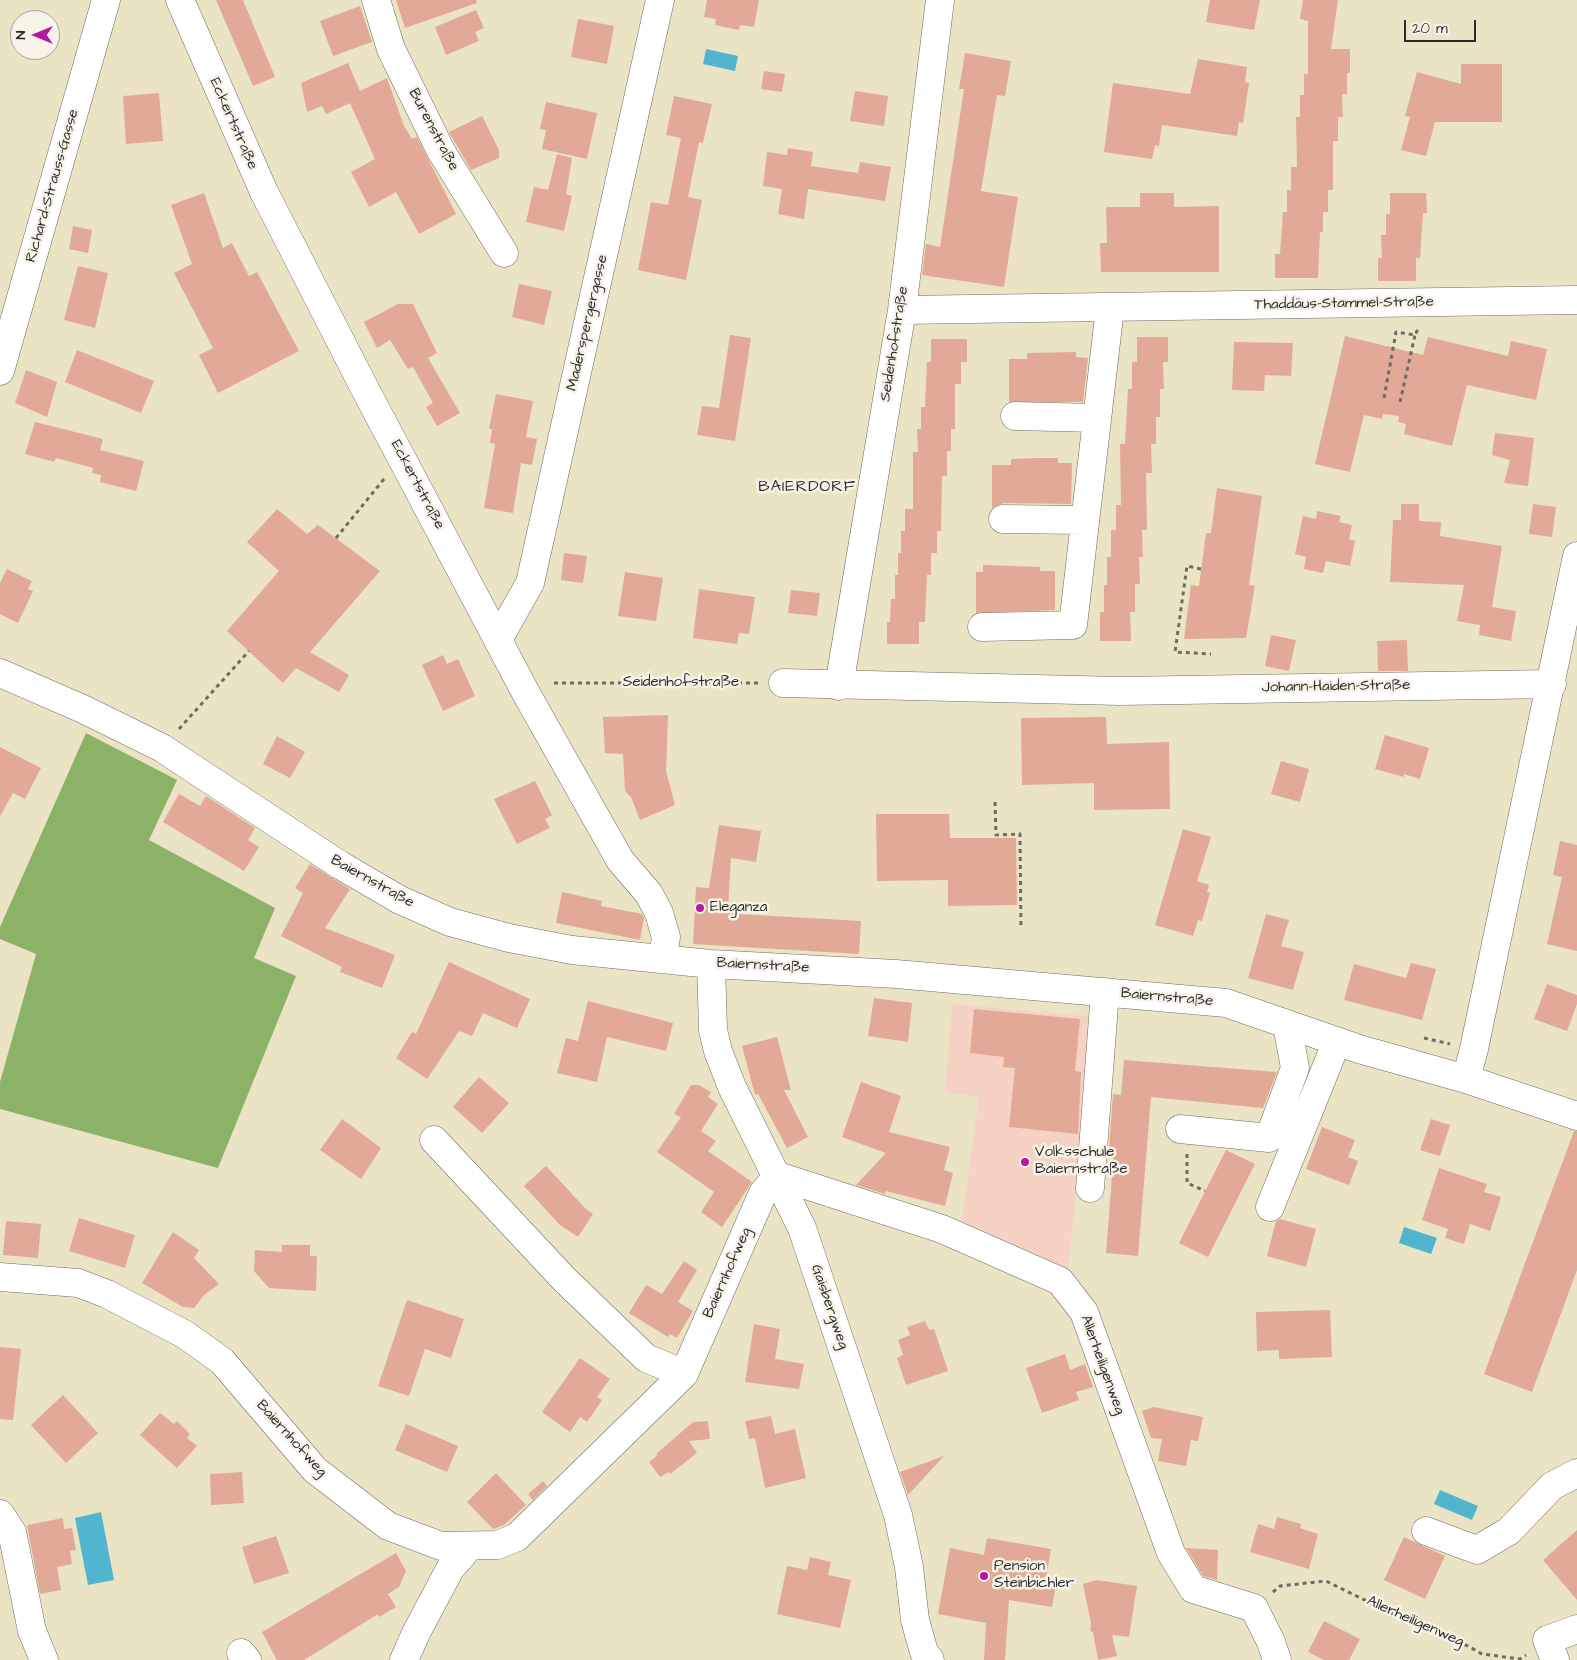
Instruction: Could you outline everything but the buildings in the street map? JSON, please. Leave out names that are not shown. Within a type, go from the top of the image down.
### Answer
[{"type":"street","name":"Richard-Strauss-Gasse","points":[[0,371],[106,0]]},
{"type":"street","name":"Eckertstraße","points":[[180,0],[264,192],[361,380],[499,638],[527,695],[620,860],[649,894],[659,913],[666,938],[663,958]]},
{"type":"street","name":"Burenstraße","points":[[376,0],[391,49],[441,151],[504,253]]},
{"type":"street","name":"Maderspergergasse","points":[[499,638],[530,584],[660,0]]},
{"type":"street","name":"Seidenhofstraße","points":[[839,686],[902,310],[940,0]]},
{"type":"street","name":"Thaddäus-Stammel-Straße","points":[[902,310],[1577,300]]},
{"type":"street","points":[[982,627],[1073,625],[1110,308]]},
{"type":"street","points":[[1015,416],[1096,418]]},
{"type":"street","points":[[1003,519],[1084,520]]},
{"type":"street","points":[[1466,1080],[1552,684],[1577,556]]},
{"type":"street","name":"Baiernstraße","points":[[0,673],[82,709],[162,748],[340,865],[400,900],[450,922],[509,938],[572,950],[711,964],[896,974],[1226,1003],[1337,1041],[1577,1116]]},
{"type":"street","points":[[784,683],[839,686]]},
{"type":"street","name":"Johann-Haiden-Straße","points":[[839,686],[1120,691],[1552,684]]},
{"type":"street","name":"Gaisbergweg","points":[[711,964],[713,1030],[718,1051],[732,1087],[778,1176],[802,1228],[898,1515],[909,1567],[915,1620],[924,1652],[930,1660]]},
{"type":"street","points":[[1090,1188],[1105,992]]},
{"type":"street","points":[[1184,1129],[1269,1138],[1295,1068],[1288,1024]]},
{"type":"street","points":[[1270,1207],[1337,1041]]},
{"type":"street","points":[[434,1140],[564,1279],[646,1358],[684,1374]]},
{"type":"street","name":"Baiernhofweg","points":[[0,1277],[78,1283],[107,1294],[184,1334],[222,1361],[315,1470],[388,1526],[441,1546],[498,1545],[517,1537],[684,1374],[763,1193],[778,1176]]},
{"type":"street","name":"Allerheiligenweg","points":[[778,1176],[942,1229],[1060,1281],[1084,1312],[1171,1553],[1193,1589],[1254,1608]]},
{"type":"street","points":[[1426,1531],[1477,1550],[1508,1531],[1552,1486],[1577,1473]]},
{"type":"street","points":[[0,1514],[12,1532],[32,1631],[44,1660]]},
{"type":"street","points":[[404,1660],[450,1568],[470,1546]]},
{"type":"street","points":[[908,1660],[898,1616],[899,1585],[902,1572],[909,1567]]},
{"type":"street","points":[[1254,1608],[1271,1642],[1276,1660]]},
{"type":"street","points":[[1551,1650],[1577,1629]]},
{"type":"path","points":[[1400,402],[1415,335],[1422,323],[1425,302]]},
{"type":"path","points":[[1384,398],[1396,332],[1415,335]]},
{"type":"path","points":[[336,538],[388,475]]},
{"type":"path","points":[[1201,569],[1187,566],[1174,652],[1211,654]]},
{"type":"path","points":[[162,748],[249,651]]},
{"type":"path","name":"Seidenhofstraße","points":[[554,683],[784,683]]},
{"type":"path","points":[[995,802],[996,835],[1020,834],[1021,929]]},
{"type":"path","points":[[1184,1129],[1187,1183],[1205,1192]]},
{"type":"path","name":"Allerheiligenweg","points":[[1254,1608],[1280,1586],[1326,1581],[1399,1617],[1468,1646],[1482,1654],[1519,1660],[1551,1650]]},
{"type":"shaded area","name":"Volksschule Baiernstraße","points":[[952,1004],[1096,1017],[1068,1269],[994,1249],[961,1227],[979,1097],[945,1092]]},
{"type":"green space","points":[[86,733],[177,780],[149,840],[275,908],[254,958],[296,976],[218,1168],[0,1109],[0,1082],[36,954],[0,939],[0,927]]},
{"type":"water","points":[[706,49],[738,56],[735,71],[703,64]]},
{"type":"water","points":[[1404,1227],[1437,1238],[1431,1254],[1399,1243]]},
{"type":"water","points":[[1440,1490],[1478,1506],[1472,1520],[1434,1504]]},
{"type":"water","points":[[101,1512],[114,1580],[88,1585],[75,1518]]},
{"type":"place","name":"Eleganza","points":[[700,908]]},
{"type":"place","name":"Volksschule Baiernstraße","points":[[1025,1162]]},
{"type":"place","name":"Pension Steinbichler","points":[[984,1576]]},
{"type":"district","name":"BAIERDORF","points":[[807,488]]}]
